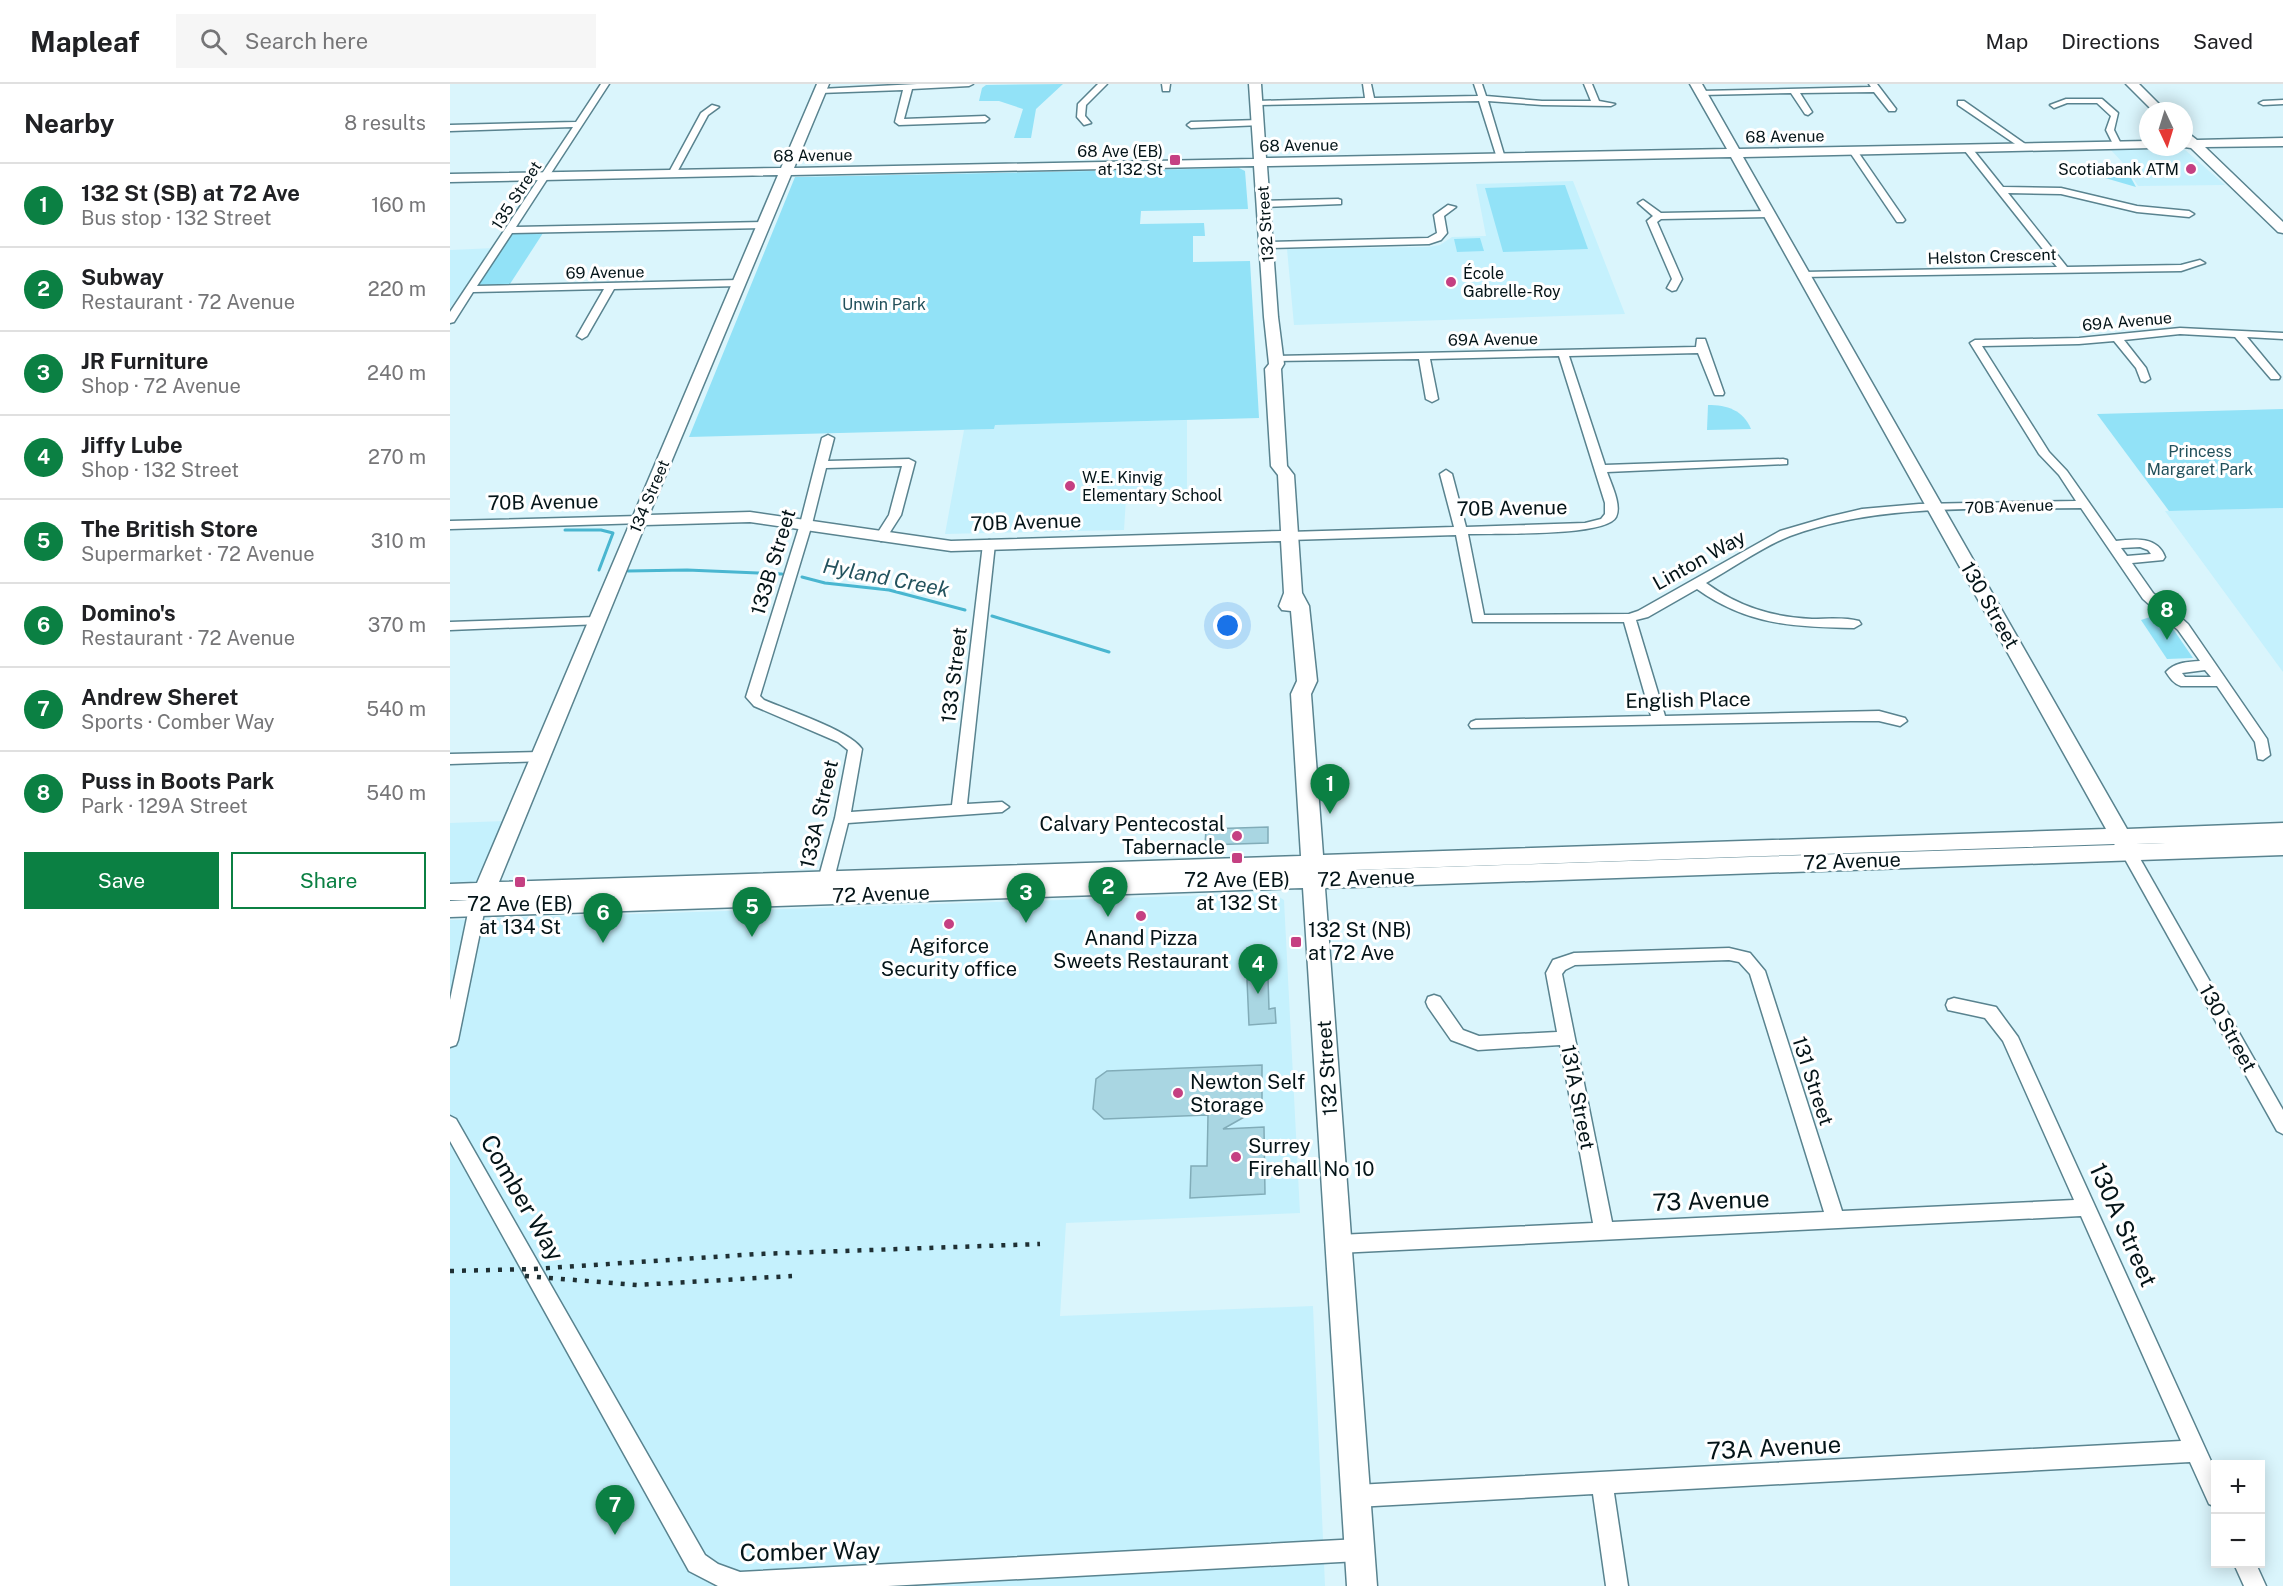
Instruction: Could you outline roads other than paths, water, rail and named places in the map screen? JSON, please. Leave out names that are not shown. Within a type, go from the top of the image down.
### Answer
[{"type":"street","name":"135 Street","points":[[450,320],[605,84]]},
{"type":"street","points":[[822,87],[969,84]]},
{"type":"street","points":[[1087,123],[1081,117],[1082,104],[1103,84]]},
{"type":"street","name":"132 Street","points":[[1256,84],[1276,362],[1282,369],[1291,465],[1286,475],[1293,593],[1288,607],[1293,682],[1301,694],[1362,1586]]},
{"type":"street","points":[[1367,84],[1370,100]]},
{"type":"street","points":[[1478,84],[1501,158]]},
{"type":"street","points":[[1588,84],[1594,102]]},
{"type":"street","points":[[2132,84],[2151,102]]},
{"type":"street","points":[[2143,84],[2162,102]]},
{"type":"street","points":[[904,86],[899,122],[985,119]]},
{"type":"street","points":[[1699,89],[1794,91],[1875,86],[1892,109]]},
{"type":"street","name":"134 Street","points":[[481,899],[822,87]]},
{"type":"street","name":"130 Street","points":[[1699,89],[2283,1126]]},
{"type":"street","points":[[1794,91],[1808,112]]},
{"type":"street","points":[[1258,104],[1483,99],[1611,104]]},
{"type":"street","points":[[2054,105],[2066,101],[2099,101],[2115,115],[2110,130],[2118,146]]},
{"type":"street","points":[[2263,103],[2283,102]]},
{"type":"street","points":[[1961,104],[2027,148]]},
{"type":"street","points":[[672,174],[705,113],[715,107]]},
{"type":"street","points":[[1191,125],[1259,123]]},
{"type":"street","points":[[450,128],[579,124]]},
{"type":"street","points":[[2196,145],[2283,142]]},
{"type":"street","name":"68 Avenue","points":[[450,178],[2139,145]]},
{"type":"street","points":[[2196,145],[2283,216]]},
{"type":"street","points":[[2196,145],[2283,229]]},
{"type":"street","name":"Helston Crescent","points":[[1968,149],[2064,270]]},
{"type":"street","points":[[1853,151],[1900,220]]},
{"type":"street","points":[[2000,190],[2061,191],[2122,210],[2189,214]]},
{"type":"street","points":[[1264,204],[1338,202]]},
{"type":"street","points":[[1643,203],[1659,216]]},
{"type":"street","points":[[1267,245],[1429,241],[1438,238],[1442,233],[1439,215],[1451,207]]},
{"type":"street","points":[[1672,288],[1677,279],[1652,221],[1659,216],[1769,214]]},
{"type":"street","points":[[511,230],[764,225]]},
{"type":"street","points":[[2064,270],[2181,268],[2200,263]]},
{"type":"street","name":"Helston Crescent","points":[[1804,275],[2064,270]]},
{"type":"street","name":"69 Avenue","points":[[472,289],[739,283]]},
{"type":"street","points":[[582,336],[610,287]]},
{"type":"street","name":"69A Avenue","points":[[2084,504],[2063,473],[2045,454],[1975,343],[2079,341],[2180,331],[2283,336]]},
{"type":"street","points":[[2238,334],[2276,377]]},
{"type":"street","points":[[2117,337],[2141,368],[2145,379]]},
{"type":"street","name":"69A Avenue","points":[[1276,362],[1424,355],[1563,353],[1701,346],[1719,393]]},
{"type":"street","points":[[1563,353],[1600,469],[1783,462]]},
{"type":"street","points":[[1424,355],[1432,399]]},
{"type":"street","name":"133B Street","points":[[753,697],[806,524],[828,438]]},
{"type":"street","points":[[821,465],[909,462],[895,515],[881,537]]},
{"type":"street","name":"70B Avenue","points":[[450,525],[744,517],[951,546],[1585,527],[1605,522],[1611,515],[1611,504],[1600,469]]},
{"type":"street","points":[[1446,474],[1460,530]]},
{"type":"street","points":[[2084,504],[2148,596],[2183,627],[2262,742],[2263,756]]},
{"type":"street","name":"70B Avenue","points":[[1935,507],[2084,504]]},
{"type":"street","name":"Linton Way","points":[[1460,530],[1478,619],[1629,618],[1643,614],[1784,534],[1862,513],[1935,507]]},
{"type":"street","name":"133 Street","points":[[958,810],[989,544]]},
{"type":"street","points":[[2113,545],[2145,544],[2154,547],[2160,557],[2123,560]]},
{"type":"street","points":[[1697,583],[1721,602],[1752,614],[1783,621],[1854,624]]},
{"type":"street","points":[[1629,618],[1659,719]]},
{"type":"street","points":[[450,626],[596,621]]},
{"type":"street","points":[[2209,665],[2182,667],[2173,672],[2181,681],[2221,682]]},
{"type":"street","name":"133A Street","points":[[753,697],[759,703],[843,739],[854,747],[855,753],[842,818],[824,888]]},
{"type":"street","name":"English Place","points":[[1476,725],[1851,716],[1879,716],[1900,721]]},
{"type":"street","points":[[450,759],[540,757]]},
{"type":"street","points":[[842,818],[1002,807]]},
{"type":"street","name":"72 Avenue","points":[[450,892],[481,899],[1313,872],[2125,844],[2283,831]]},
{"type":"street","name":"72 Avenue","points":[[2125,844],[2283,847]]},
{"type":"street","points":[[450,1040],[481,899]]},
{"type":"street","name":"72 Avenue","points":[[450,909],[481,899]]},
{"type":"street","name":"131 Street","points":[[1558,965],[1574,959],[1729,954],[1744,957],[1757,971],[1836,1221]]},
{"type":"street","name":"131A Street","points":[[1558,965],[1554,973],[1604,1230]]},
{"type":"street","points":[[1434,1002],[1457,1035],[1478,1043],[1567,1038]]},
{"type":"street","name":"130A Street","points":[[1954,1005],[1990,1012],[2010,1037],[2211,1486]]},
{"type":"street","name":"Comber Way","points":[[450,1124],[697,1563],[712,1573],[740,1583],[1359,1550]]},
{"type":"street","name":"73 Avenue","points":[[1338,1244],[2085,1208]]},
{"type":"street","name":"73A Avenue","points":[[1356,1496],[2195,1451]]},
{"type":"street","points":[[1602,1482],[1617,1586]]},
{"type":"street","points":[[2247,1568],[2255,1586]]},
{"type":"waterway","name":"Hyland Creek","points":[[565,530],[601,530],[613,533],[599,570]]},
{"type":"waterway","name":"Hyland Creek","points":[[628,571],[687,570],[782,574]]},
{"type":"waterway","name":"Hyland Creek","points":[[802,577],[825,583],[889,590],[965,610]]},
{"type":"waterway","name":"Hyland Creek","points":[[992,616],[1109,652]]},
{"type":"railway","points":[[450,1271],[533,1269],[758,1254],[1040,1244]]},
{"type":"railway","points":[[525,1276],[637,1285],[792,1276]]},
{"type":"place","name":"68 Ave (EB) at 132 St","points":[[1175,160]]},
{"type":"place","name":"Scotiabank ATM","points":[[2191,169]]},
{"type":"place","name":"École Gabrelle-Roy","points":[[1451,282]]},
{"type":"place","name":"W.E. Kinvig Elementary School","points":[[1070,486]]},
{"type":"place","name":"Puss in Boots Park","points":[[2167,640]]},
{"type":"place","name":"132 St (SB) at 72 Ave","points":[[1330,814]]},
{"type":"place","name":"Calvary Pentecostal Tabernacle","points":[[1237,836]]},
{"type":"place","name":"72 Ave (EB) at 132 St","points":[[1237,858]]},
{"type":"place","name":"72 Ave (EB) at 134 St","points":[[520,882]]},
{"type":"place","name":"Anand Pizza Sweets Restaurant","points":[[1141,916]]},
{"type":"place","name":"Subway","points":[[1108,917]]},
{"type":"place","name":"JR Furniture","points":[[1026,923]]},
{"type":"place","name":"Agiforce Security office","points":[[949,924]]},
{"type":"place","name":"The British Store","points":[[752,937]]},
{"type":"place","name":"132 St (NB) at 72 Ave","points":[[1296,942]]},
{"type":"place","name":"Domino's","points":[[603,943]]},
{"type":"place","name":"Jiffy Lube","points":[[1258,994]]},
{"type":"place","name":"Newton Self Storage","points":[[1178,1093]]},
{"type":"place","name":"Surrey Firehall No 10","points":[[1236,1157]]},
{"type":"place","name":"Andrew Sheret","points":[[615,1535]]},
{"type":"park label","name":"Unwin Park","points":[[884,304]]},
{"type":"park label","name":"Princess Margaret Park","points":[[2200,460]]}]
